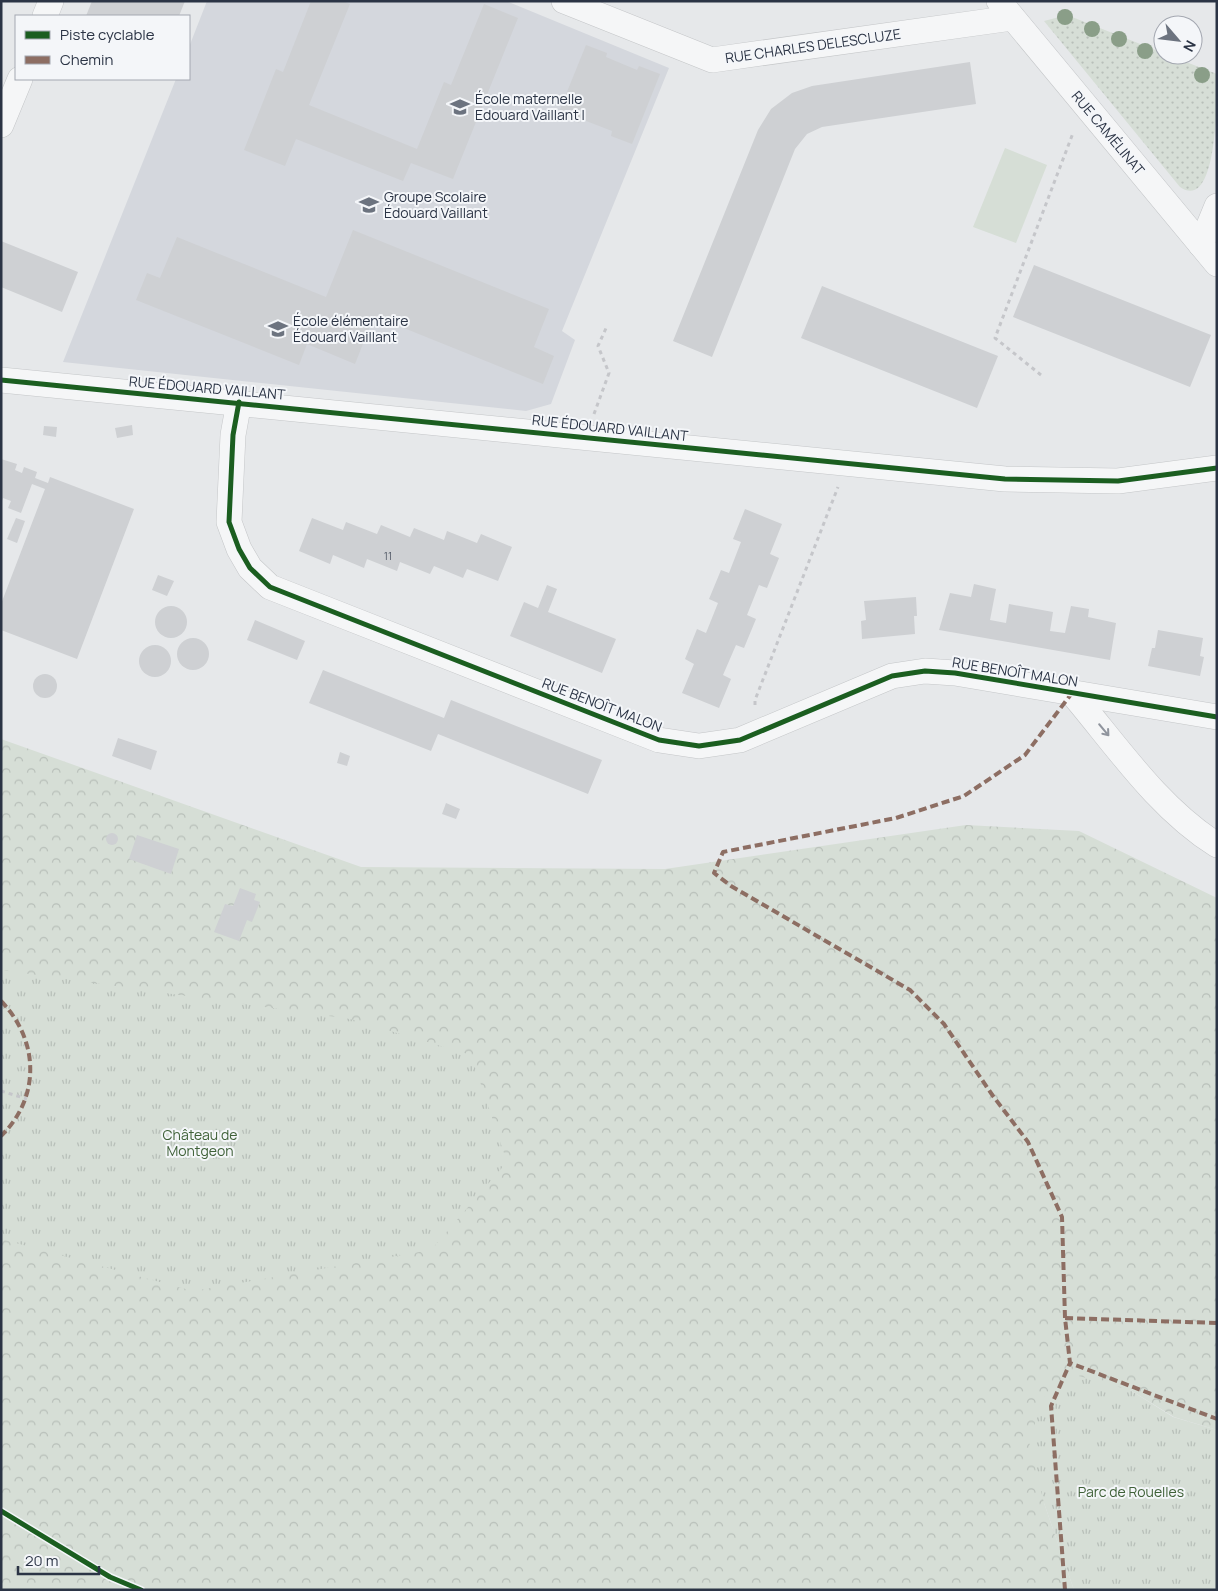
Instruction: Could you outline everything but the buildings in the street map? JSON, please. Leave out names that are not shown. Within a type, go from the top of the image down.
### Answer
[{"type":"street","points":[[45,15],[51,1]]},
{"type":"street","name":"RUE CHARLES DELESCLUZE","points":[[564,1],[712,60],[1006,9]]},
{"type":"street","name":"RUE CAMÉLINAT","points":[[1006,9],[1217,264]]},
{"type":"street","points":[[1,125],[20,80]]},
{"type":"street","points":[[1201,245],[1217,206]]},
{"type":"street","name":"RUE ÉDOUARD VAILLANT","points":[[1,380],[1005,479],[1118,481],[1217,468]]},
{"type":"street","name":"RUE BENOÎT MALON","points":[[239,402],[233,435],[230,522],[239,549],[250,568],[270,587],[659,740],[699,746],[755,735],[892,676],[925,671],[955,673],[1217,718]]},
{"type":"street","points":[[1072,693],[1156,792],[1200,834],[1217,845]]},
{"type":"path","points":[[1041,375],[995,338],[1084,104]]},
{"type":"path","points":[[585,437],[609,374],[598,346],[607,326]]},
{"type":"path","points":[[755,735],[755,700],[847,464]]},
{"type":"path","points":[[1,1091],[27,1100]]},
{"type":"path","points":[[1,1511],[110,1576],[141,1590]]},
{"type":"shaded area","name":"Groupe Scolaire Édouard Vaillant","points":[[207,1],[506,1],[669,68],[562,331],[575,340],[551,404],[526,411],[63,362],[176,80],[190,80],[190,44]]},
{"type":"green space","points":[[1067,15],[1153,49],[1153,65],[1194,65],[1217,74],[1217,105],[1213,149],[1202,184],[1192,191],[1180,187],[1044,21]]},
{"type":"green space","points":[[1005,148],[1047,165],[1016,243],[973,227]]},
{"type":"green space","points":[[1,739],[361,867],[665,869],[966,825],[1079,831],[1217,898],[1217,1430],[1174,1417],[1130,1390],[1044,1503],[1074,1590],[1,1590]]},
{"type":"green space","name":"Château de Montgeon","points":[[1,970],[350,1019],[471,1055],[507,1162],[431,1250],[193,1291],[1,1239]]},
{"type":"green space","name":"Parc de Rouelles","points":[[1075,1375],[1130,1390],[1173,1417],[1217,1430],[1217,1590],[1074,1590],[1044,1503],[1029,1442],[1043,1398]]},
{"type":"marked path","points":[[1065,1318],[1062,1217],[1028,1142],[993,1096],[944,1024],[910,990],[731,886],[714,873],[723,852],[896,818],[964,796],[1025,755],[1072,693]]},
{"type":"marked path","points":[[1,1001],[14,1016],[23,1033],[30,1068],[29,1086],[23,1104],[14,1121],[1,1136]]},
{"type":"marked path","points":[[1217,1323],[1065,1318],[1070,1363],[1217,1419]]},
{"type":"marked path","points":[[1065,1590],[1051,1406],[1070,1363]]},
{"type":"cycle path","points":[[1,380],[1005,479],[1118,481],[1217,468]]},
{"type":"cycle path","points":[[239,402],[233,435],[229,522],[239,549],[250,568],[270,587],[659,740],[699,746],[740,740],[892,676],[925,671],[955,673],[1217,717]]},
{"type":"cycle path","points":[[1,1511],[110,1577],[141,1590]]},
{"type":"place","name":"École maternelle Edouard Vaillant I","points":[[460,107]]},
{"type":"place","name":"Groupe Scolaire Édouard Vaillant","points":[[369,205]]},
{"type":"place","name":"École élémentaire Édouard Vaillant","points":[[278,329]]}]
